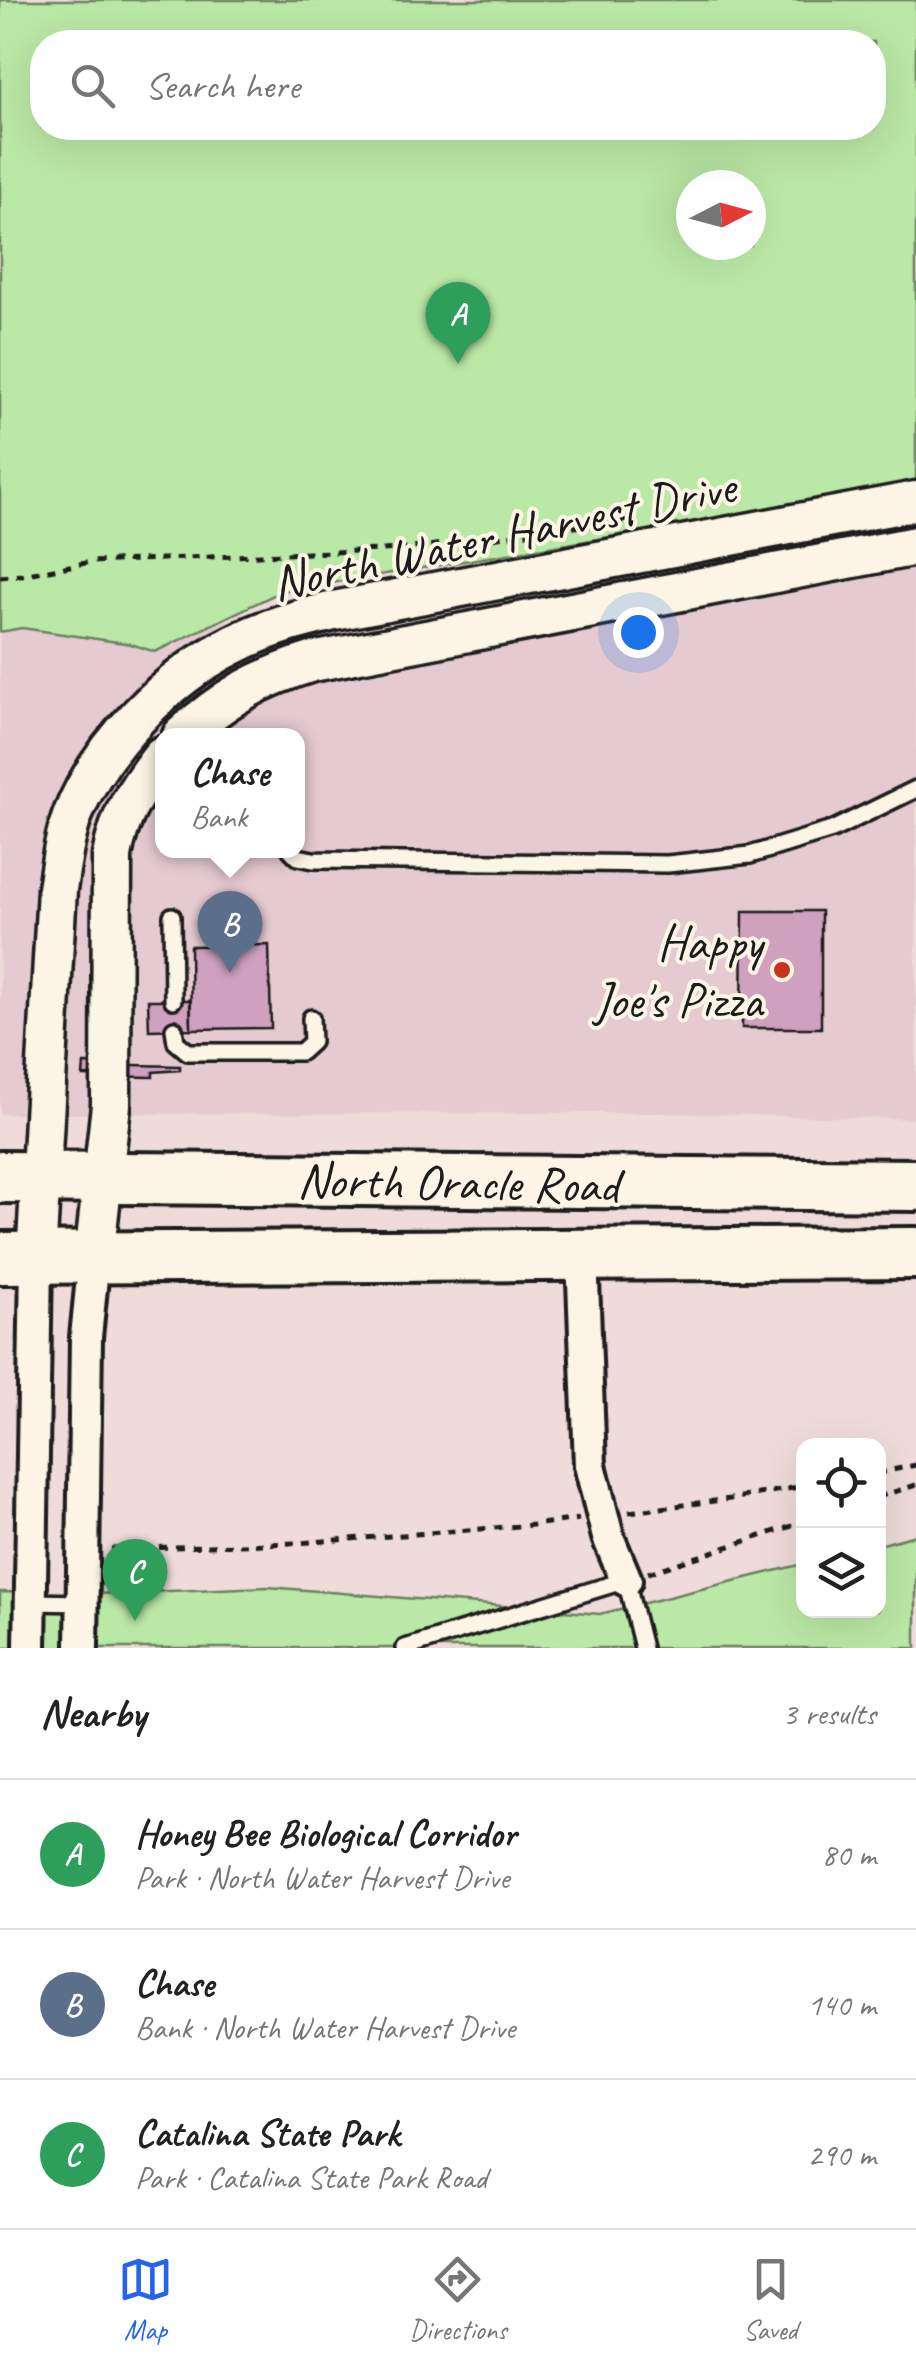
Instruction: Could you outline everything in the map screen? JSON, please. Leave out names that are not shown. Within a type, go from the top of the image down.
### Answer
[{"type":"highway","name":"North Oracle Road","points":[[20,1177],[916,1185]]},
{"type":"highway","name":"North Oracle Road","points":[[18,1258],[916,1252]]},
{"type":"street","name":"North Water Harvest Drive","points":[[18,1258],[20,1177],[64,844],[74,813],[112,748],[169,688],[232,645],[295,620],[916,501]]},
{"type":"street","name":"North Water Harvest Drive","points":[[191,728],[232,696],[282,671],[312,662],[916,546]]},
{"type":"street","points":[[82,1648],[86,1337],[112,1105],[112,856],[126,808],[155,765]]},
{"type":"street","points":[[582,1255],[590,1465],[608,1537],[626,1580]]},
{"type":"street","points":[[18,1258],[30,1648]]},
{"type":"lane","points":[[305,858],[668,864],[750,855],[832,830],[916,789]]},
{"type":"lane","points":[[172,916],[174,1000]]},
{"type":"lane","points":[[174,1030],[176,1042],[188,1052],[301,1052],[312,1042],[311,1018]]},
{"type":"lane","points":[[405,1648],[626,1580],[643,1648]]},
{"type":"lane","points":[[30,1602],[82,1603]]},
{"type":"path","points":[[0,577],[105,561],[404,548],[650,518]]},
{"type":"path","points":[[886,1471],[916,1465]]},
{"type":"path","points":[[886,1494],[916,1485]]},
{"type":"path","points":[[83,1550],[196,1548],[533,1525],[730,1500],[796,1488]]},
{"type":"path","points":[[626,1580],[796,1525]]},
{"type":"shaded area","points":[[916,554],[916,1119],[660,1113],[0,1114],[0,613],[523,632]]},
{"type":"green space","points":[[0,0],[916,0],[916,483],[823,502],[282,591],[155,652],[131,644],[22,628],[0,632]]},
{"type":"green space","points":[[916,1535],[916,1648],[0,1648],[0,1592],[96,1594],[268,1587],[600,1614],[796,1566],[796,1618],[886,1618],[886,1543]]},
{"type":"building","name":"Happy Joe's Pizza","points":[[743,911],[821,911],[821,1028],[742,1028]]},
{"type":"building","points":[[269,945],[271,1028],[191,1029],[190,946]]},
{"type":"building","points":[[148,1000],[190,1000],[191,1029],[149,1030]]},
{"type":"building","points":[[84,1064],[180,1066],[180,1070],[153,1072],[153,1077],[83,1076]]},
{"type":"place","name":"Honey Bee Biological Corridor","points":[[458,364]]},
{"type":"place","name":"Happy Joe's Pizza","points":[[782,970]]},
{"type":"place","name":"Chase","points":[[230,973]]},
{"type":"place","name":"Catalina State Park","points":[[135,1621]]}]
